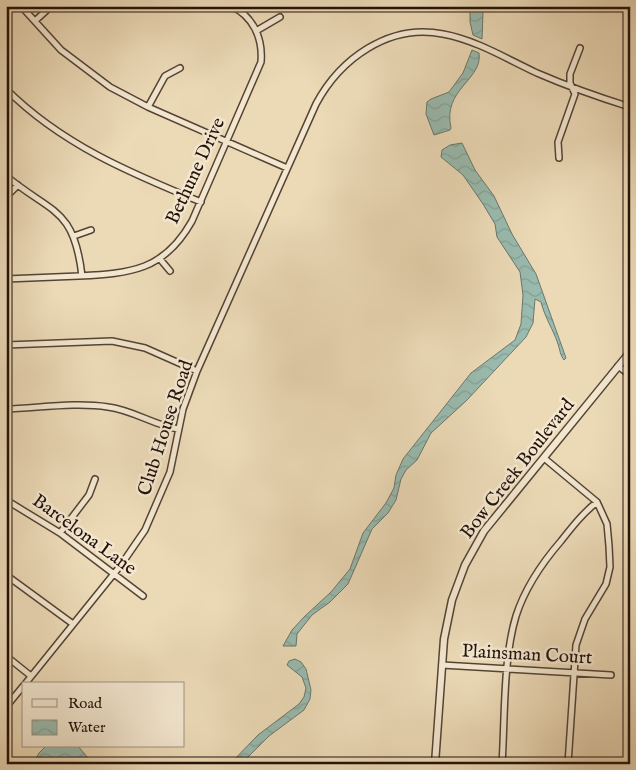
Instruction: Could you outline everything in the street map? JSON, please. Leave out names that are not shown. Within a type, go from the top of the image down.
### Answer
[{"type":"street","points":[[22,6],[61,50],[93,76],[128,97],[287,168]]},
{"type":"street","points":[[230,6],[248,18],[256,31],[280,17]]},
{"type":"street","points":[[35,21],[48,9]]},
{"type":"street","name":"Bethune Drive","points":[[6,279],[82,276],[133,271],[160,259],[182,238],[201,202],[259,70],[261,54],[256,31]]},
{"type":"street","name":"Club House Road","points":[[26,682],[113,574],[137,542],[153,515],[170,472],[186,398],[305,128],[323,90],[337,72],[369,47],[399,36],[441,33],[458,38],[573,88],[630,107]]},
{"type":"street","points":[[559,158],[558,142],[575,98],[570,74],[580,48]]},
{"type":"street","points":[[148,106],[165,76],[180,68]]},
{"type":"street","points":[[6,89],[37,118],[75,144],[118,166],[201,202]]},
{"type":"street","points":[[6,176],[54,209],[67,224],[80,253],[82,276]]},
{"type":"street","points":[[6,197],[18,185]]},
{"type":"street","points":[[74,236],[91,230]]},
{"type":"street","points":[[160,259],[170,272]]},
{"type":"street","points":[[6,345],[112,341],[145,348],[198,371]]},
{"type":"street","name":"Bow Creek Boulevard","points":[[435,764],[447,620],[465,565],[484,531],[630,352]]},
{"type":"street","points":[[618,366],[630,374]]},
{"type":"street","points":[[6,409],[108,407],[132,413],[152,422],[178,428]]},
{"type":"street","points":[[544,458],[597,502],[607,524],[610,567],[602,592],[580,632],[574,672],[568,764]]},
{"type":"street","points":[[60,533],[90,495],[95,479]]},
{"type":"street","name":"Barcelona Lane","points":[[6,500],[60,533],[143,596]]},
{"type":"street","points":[[502,764],[508,668],[514,623],[531,582],[555,548],[586,511],[597,502]]},
{"type":"street","points":[[6,575],[73,624]]},
{"type":"street","points":[[6,656],[31,676]]},
{"type":"street","name":"Plainsman Court","points":[[442,665],[611,675]]},
{"type":"street","name":"Club House Road","points":[[6,707],[22,687]]},
{"type":"water","points":[[470,6],[487,6],[483,12],[482,39],[473,35],[470,22]]},
{"type":"water","points":[[472,50],[479,53],[479,62],[475,71],[457,94],[452,104],[450,115],[451,128],[434,135],[426,114],[427,102],[449,92],[463,73]]},
{"type":"water","points":[[462,143],[475,170],[494,196],[512,234],[536,274],[566,358],[564,360],[562,356],[541,302],[535,299],[533,323],[526,337],[466,401],[431,433],[417,460],[406,470],[401,479],[396,500],[388,513],[372,529],[348,584],[330,602],[312,615],[297,634],[296,646],[283,646],[292,630],[331,592],[350,569],[363,533],[386,503],[394,488],[396,475],[403,459],[471,373],[515,340],[521,324],[523,295],[520,272],[497,237],[495,224],[483,204],[463,175],[441,157],[442,150],[450,145]]},
{"type":"water","points":[[295,659],[301,662],[306,669],[311,690],[310,699],[304,710],[269,736],[241,764],[230,764],[258,735],[299,704],[304,697],[306,688],[302,677],[287,665],[289,661]]},
{"type":"water","points":[[44,748],[80,748],[93,764],[87,764],[82,759],[58,764],[33,764]]}]
